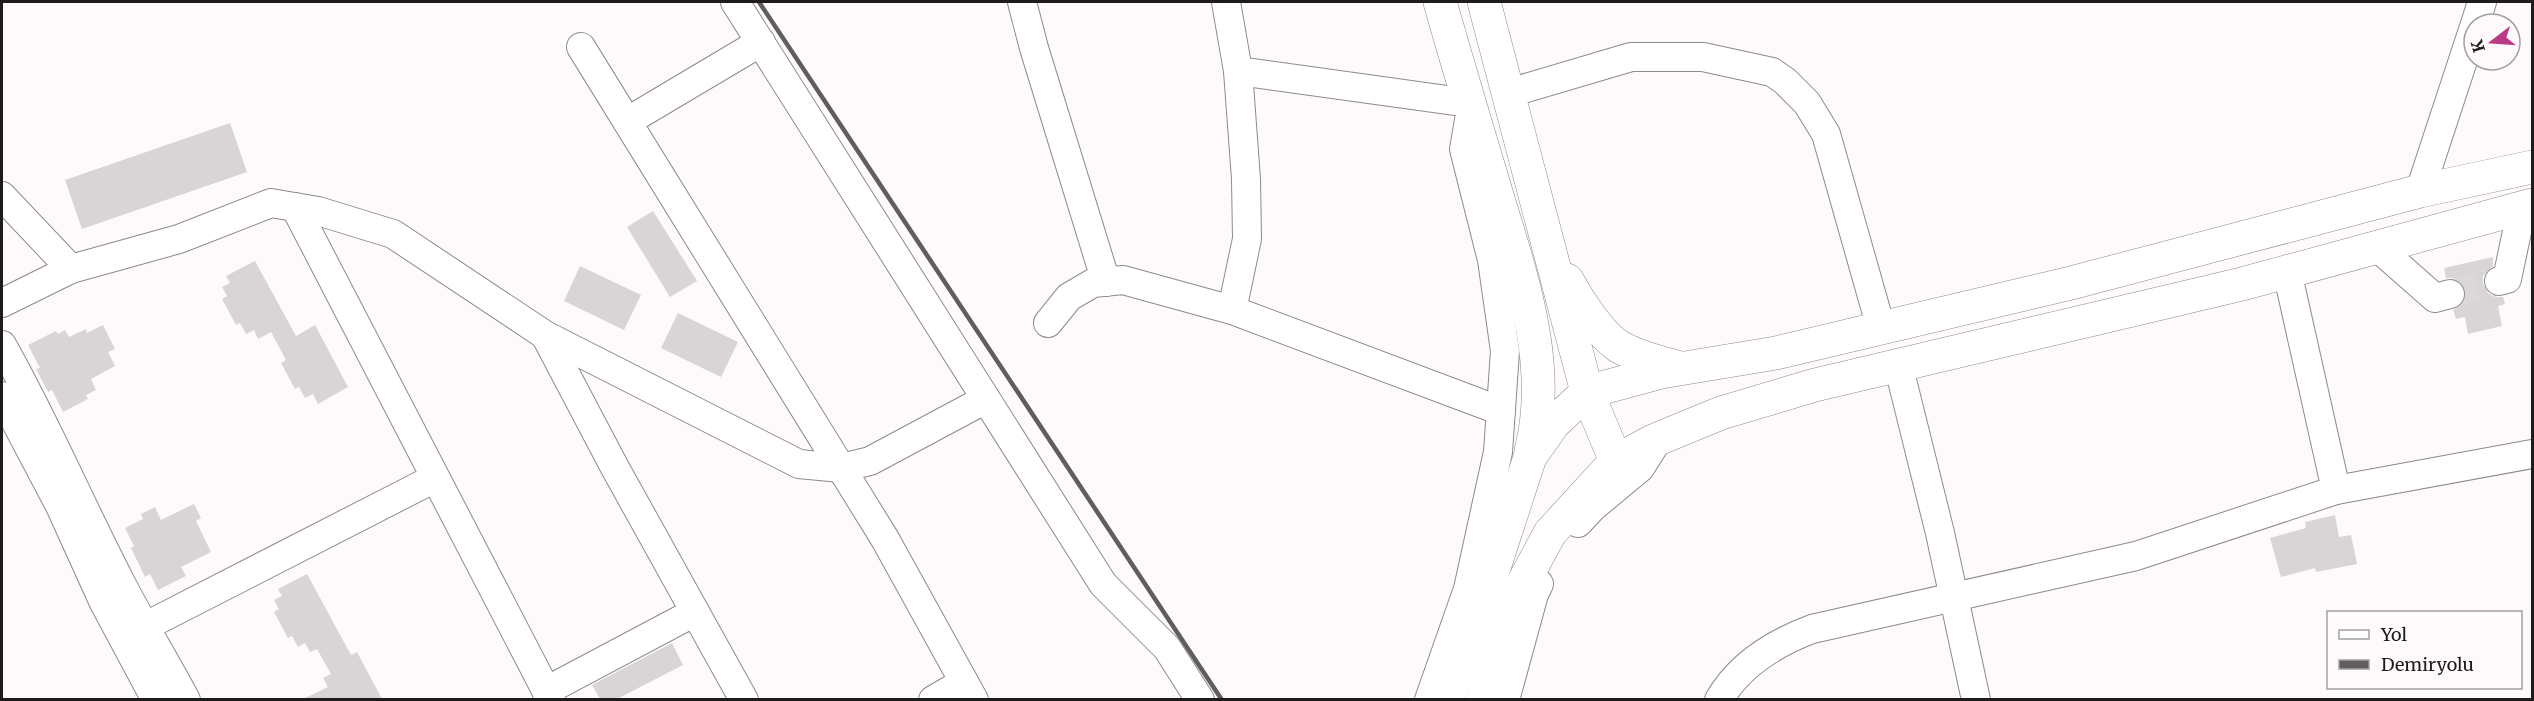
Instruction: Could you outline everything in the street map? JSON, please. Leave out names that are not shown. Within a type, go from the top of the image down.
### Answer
[{"type":"main road","points":[[1440,2],[1521,276],[1535,349],[1540,399],[1530,457],[1474,629],[1447,699]]},
{"type":"main road","points":[[1484,2],[1587,392],[1616,461]]},
{"type":"main road","points":[[1470,106],[1509,93]]},
{"type":"main road","points":[[1530,457],[1554,423],[1587,392],[1661,372],[1776,353],[2071,283],[2420,191],[2532,167]]},
{"type":"main road","points":[[1482,699],[1521,587],[1550,533],[1616,461],[1659,438],[1721,413],[1815,385],[2242,284],[2527,206]]},
{"type":"main road","points":[[1549,245],[1570,285],[1592,319],[1617,345],[1647,359],[1681,368]]},
{"type":"street","points":[[735,2],[1103,584],[1167,648],[1200,699]]},
{"type":"street","points":[[1022,2],[1106,282]]},
{"type":"street","points":[[1226,2],[1238,70],[1246,179],[1247,239],[1232,310]]},
{"type":"street","points":[[627,121],[761,42]]},
{"type":"street","points":[[581,47],[885,539],[969,691],[933,699]]},
{"type":"street","points":[[1509,93],[1631,57],[1703,57],[1772,72],[1785,81],[1807,103],[1826,134],[1881,328]]},
{"type":"street","points":[[2420,191],[2462,62]]},
{"type":"street","points":[[1238,70],[1470,106],[1464,150],[1491,260],[1505,351],[1501,411],[1498,452],[1468,589],[1429,699]]},
{"type":"street","points":[[2,196],[71,269]]},
{"type":"street","points":[[2,303],[71,269],[178,239],[271,203],[318,211],[393,234],[545,335],[799,464],[841,468],[870,461],[986,399]]},
{"type":"street","points":[[2499,281],[2507,279],[2527,206]]},
{"type":"street","points":[[295,207],[548,695],[695,612]]},
{"type":"street","points":[[2377,247],[2434,298],[2450,294]]},
{"type":"street","points":[[2287,271],[2336,490]]},
{"type":"street","points":[[1048,323],[1069,297],[1093,283],[1123,280],[1232,310],[1501,411]]},
{"type":"street","points":[[545,335],[744,699]]},
{"type":"street","points":[[2,345],[26,388],[54,449],[186,699]]},
{"type":"street","points":[[1898,364],[1976,699]]},
{"type":"street","points":[[2,396],[60,506],[104,603],[156,699]]},
{"type":"street","points":[[1505,699],[1534,594],[1560,543],[1593,507],[1640,468],[1659,438]]},
{"type":"street","points":[[1719,699],[1747,666],[1762,654],[1812,629],[2136,556],[2336,490],[2532,454]]},
{"type":"street","points":[[146,626],[435,478]]},
{"type":"building","points":[[230,123],[247,172],[82,229],[65,180]]},
{"type":"building","points":[[653,211],[697,281],[670,297],[627,227]]},
{"type":"building","points":[[2493,257],[2493,266],[2483,276],[2483,284],[2488,293],[2495,297],[2503,297],[2505,304],[2498,306],[2502,326],[2468,334],[2465,317],[2456,319],[2453,310],[2462,305],[2466,298],[2466,289],[2455,278],[2446,278],[2444,268]]},
{"type":"building","points":[[255,261],[296,336],[315,325],[348,387],[318,404],[313,394],[305,398],[299,387],[295,389],[281,363],[286,360],[271,332],[258,339],[254,330],[246,334],[240,323],[236,325],[222,299],[227,296],[222,287],[230,283],[226,276]]},
{"type":"building","points":[[580,266],[641,295],[624,330],[564,301]]},
{"type":"building","points":[[678,313],[738,342],[721,377],[661,348]]},
{"type":"building","points":[[103,325],[115,349],[108,352],[115,366],[91,379],[96,390],[86,395],[88,399],[63,412],[52,390],[48,392],[36,369],[40,368],[28,345],[56,331],[58,334],[65,330],[69,337],[86,329],[87,333]]},
{"type":"building","points":[[194,504],[201,518],[196,521],[211,552],[181,567],[186,576],[158,590],[150,574],[145,577],[131,548],[134,546],[125,528],[143,519],[141,514],[155,507],[161,520]]},
{"type":"building","points":[[2335,515],[2339,537],[2351,535],[2357,564],[2316,572],[2315,568],[2281,577],[2270,538],[2306,528],[2305,522]]},
{"type":"building","points":[[307,574],[351,655],[357,652],[382,699],[303,699],[328,687],[323,678],[331,674],[317,649],[310,652],[305,643],[298,647],[292,636],[288,638],[274,612],[279,609],[274,600],[282,596],[278,589]]},
{"type":"building","points":[[672,643],[683,665],[617,699],[600,699],[592,685]]},
{"type":"tunnel","points":[[2450,294],[2499,281]]},
{"type":"railway","points":[[759,2],[1222,700]]}]
